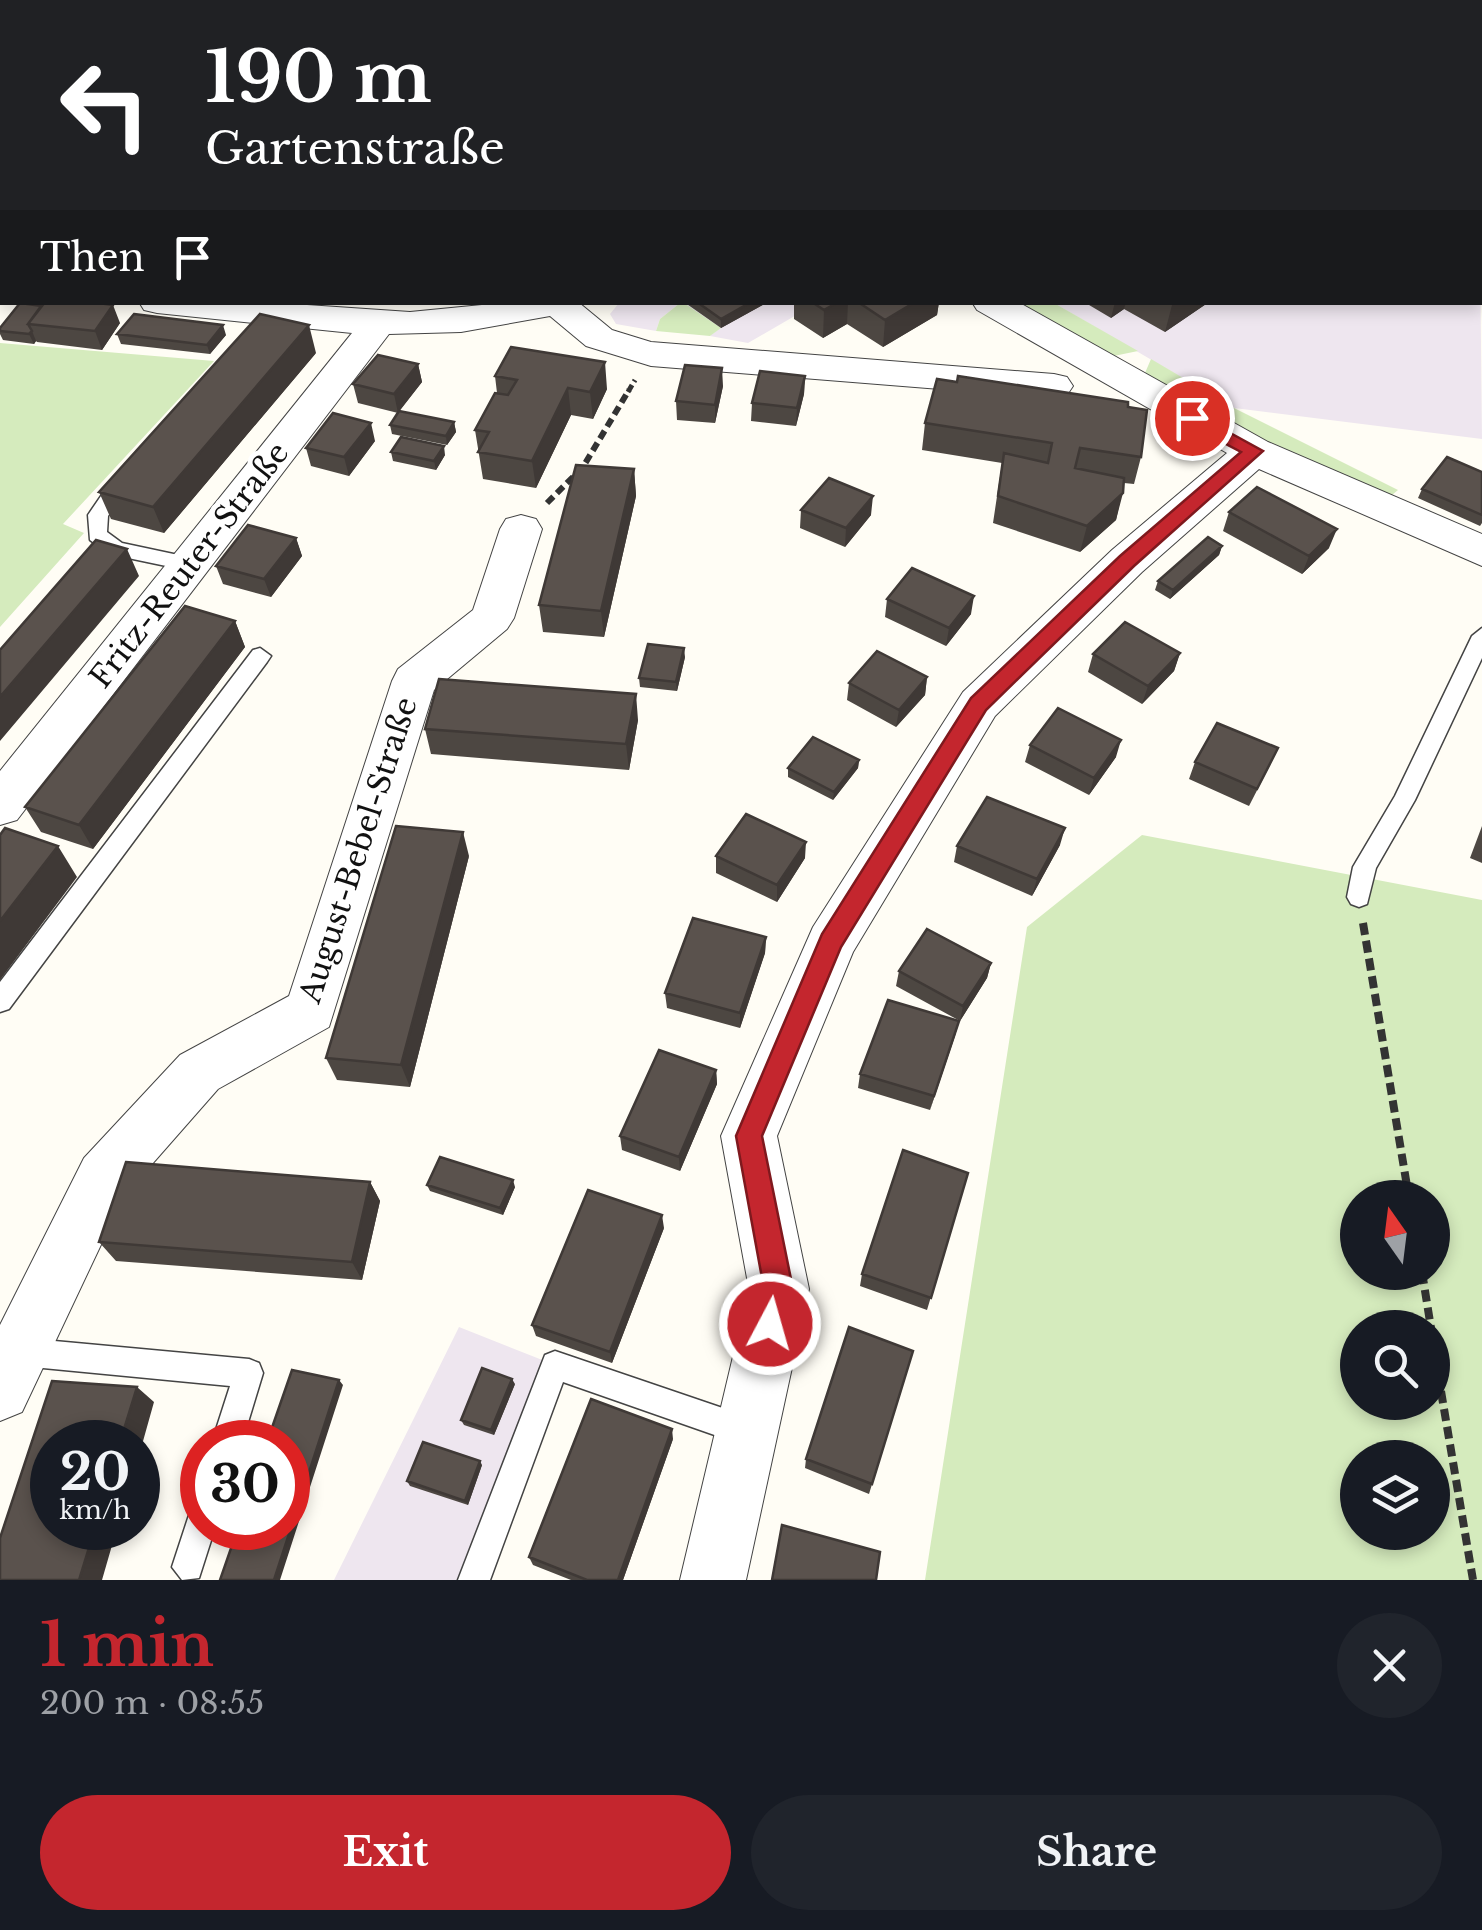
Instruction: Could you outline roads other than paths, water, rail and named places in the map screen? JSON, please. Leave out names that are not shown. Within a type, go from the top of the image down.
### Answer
[{"type":"street","points":[[190,305],[376,322],[471,321],[542,305],[588,335],[618,348],[650,354],[1054,386]]},
{"type":"street","points":[[995,305],[1254,451],[1482,551]]},
{"type":"street","name":"Fritz-Reuter-Straße","points":[[0,806],[370,335],[376,322]]},
{"type":"street","points":[[712,1580],[778,1289],[749,1136],[831,942],[979,704],[1127,561],[1254,451]]},
{"type":"street","name":"August-Bebel-Straße","points":[[9,1371],[104,1178],[199,1072],[310,1011],[414,681],[492,618],[521,529]]},
{"type":"lane","points":[[136,465],[110,494],[98,515],[101,548],[190,564]]},
{"type":"lane","points":[[1359,898],[1365,867],[1404,800],[1482,636]]},
{"type":"lane","points":[[0,1000],[260,656]]},
{"type":"lane","points":[[474,1580],[556,1365],[746,1431]]},
{"type":"lane","points":[[9,1371],[248,1373],[234,1420]]},
{"type":"lane","points":[[188,1567],[193,1550]]}]
